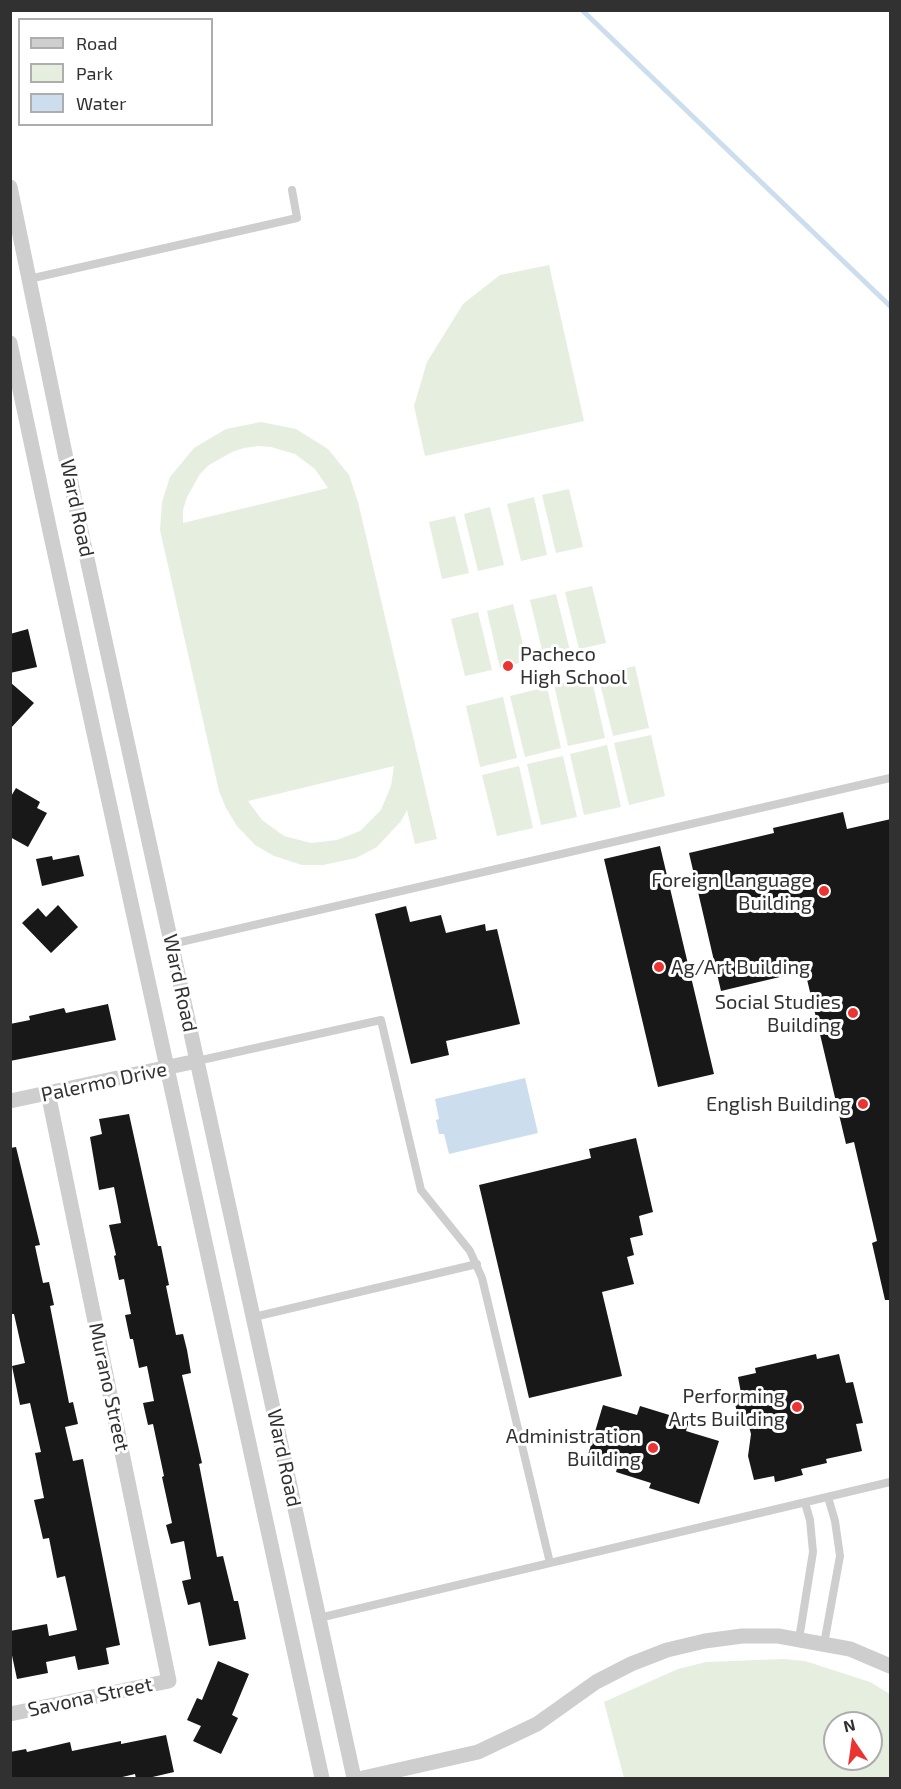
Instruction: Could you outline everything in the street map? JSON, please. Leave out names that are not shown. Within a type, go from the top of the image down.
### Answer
[{"type":"street","name":"Ward Road","points":[[10,187],[81,531],[354,1779]]},
{"type":"street","name":"Ward Road","points":[[10,343],[322,1779]]},
{"type":"street","name":"Palermo Drive","points":[[10,1101],[197,1061]]},
{"type":"street","name":"Murano Street","points":[[48,1094],[169,1681]]},
{"type":"street","points":[[363,1779],[478,1752],[537,1724],[596,1682],[631,1664],[667,1650],[705,1641],[742,1636],[778,1636],[850,1649],[891,1666]]},
{"type":"street","name":"Savona Street","points":[[10,1714],[169,1681]]},
{"type":"lane","points":[[29,279],[297,218],[292,190]]},
{"type":"lane","points":[[172,944],[891,778]]},
{"type":"lane","points":[[197,1061],[381,1020],[421,1190],[471,1251],[477,1264],[550,1563]]},
{"type":"lane","points":[[254,1317],[477,1264]]},
{"type":"lane","points":[[319,1618],[891,1482]]},
{"type":"lane","points":[[824,1644],[840,1556],[835,1521],[828,1497]]},
{"type":"lane","points":[[799,1639],[813,1552],[810,1520],[805,1503]]},
{"type":"green space","points":[[549,265],[584,421],[425,456],[414,406],[427,362],[463,304],[500,275]]},
{"type":"green space","points":[[261,422],[296,429],[328,449],[349,475],[358,502],[437,839],[415,844],[407,810],[401,821],[377,847],[356,858],[323,865],[302,865],[274,856],[255,845],[237,826],[226,808],[219,791],[160,530],[162,502],[170,477],[194,448],[226,429]],"holes":[[[258,446],[295,454],[315,469],[328,488],[183,523],[183,510],[187,497],[200,474],[209,465],[232,452]],[[394,766],[391,786],[381,810],[360,831],[337,840],[311,843],[284,836],[262,820],[248,801]]]},
{"type":"green space","points":[[569,489],[583,547],[556,553],[542,495]]},
{"type":"green space","points":[[534,497],[547,555],[521,561],[507,504]]},
{"type":"green space","points":[[490,507],[504,565],[478,571],[464,514]]},
{"type":"green space","points":[[455,516],[469,573],[442,579],[429,522]]},
{"type":"green space","points":[[592,586],[606,643],[579,649],[565,592]]},
{"type":"green space","points":[[556,594],[570,651],[544,658],[530,600]]},
{"type":"green space","points":[[513,604],[527,661],[500,668],[487,611]]},
{"type":"green space","points":[[478,612],[492,670],[465,676],[451,619]]},
{"type":"green space","points":[[635,666],[649,728],[613,736],[598,675]]},
{"type":"green space","points":[[591,676],[605,738],[568,746],[554,685]]},
{"type":"green space","points":[[547,687],[561,748],[525,757],[510,696]]},
{"type":"green space","points":[[503,697],[517,758],[480,767],[466,706]]},
{"type":"green space","points":[[651,735],[665,796],[629,805],[614,743]]},
{"type":"green space","points":[[607,745],[621,807],[584,815],[570,754]]},
{"type":"green space","points":[[563,756],[577,817],[541,825],[527,764]]},
{"type":"green space","points":[[519,766],[533,828],[497,836],[482,775]]},
{"type":"green space","points":[[784,1659],[805,1661],[870,1682],[890,1694],[890,1778],[624,1778],[604,1702],[678,1669],[706,1662]]},
{"type":"water","points":[[525,1078],[538,1133],[449,1154],[444,1134],[439,1134],[435,1099]]},
{"type":"building","points":[[28,629],[37,667],[10,673],[10,634]]},
{"type":"building","points":[[10,682],[34,703],[10,729]]},
{"type":"building","points":[[16,788],[40,802],[37,808],[47,813],[28,847],[10,837],[10,798]]},
{"type":"building","points":[[843,812],[847,829],[891,819],[891,1300],[885,1300],[872,1243],[877,1241],[854,1142],[846,1144],[805,971],[721,991],[689,853],[774,833],[773,828]]},
{"type":"building","name":"Ag/Art Building","points":[[660,846],[714,1074],[658,1087],[604,859]]},
{"type":"building","points":[[79,855],[84,876],[42,886],[36,859],[52,856],[53,860]]},
{"type":"building","points":[[58,905],[78,927],[51,953],[22,923],[38,908],[46,917]]},
{"type":"building","points":[[406,906],[410,922],[441,915],[446,933],[485,924],[486,931],[497,929],[520,1024],[446,1041],[449,1055],[411,1064],[375,914]]},
{"type":"building","points":[[108,1004],[116,1040],[10,1061],[10,1024],[30,1020],[29,1016],[64,1008],[66,1013]]},
{"type":"building","points":[[129,1114],[158,1246],[161,1246],[176,1335],[183,1334],[187,1350],[191,1373],[182,1375],[202,1463],[199,1464],[217,1557],[223,1556],[234,1601],[238,1601],[246,1639],[209,1646],[200,1602],[188,1605],[182,1581],[191,1579],[184,1541],[171,1544],[166,1525],[172,1523],[162,1477],[164,1476],[153,1424],[148,1425],[143,1403],[154,1401],[147,1366],[139,1368],[133,1339],[130,1339],[125,1315],[131,1314],[124,1279],[119,1280],[109,1225],[121,1223],[118,1207],[114,1187],[99,1190],[90,1137],[102,1134],[99,1119]]},
{"type":"building","points":[[636,1138],[653,1212],[639,1216],[643,1235],[630,1238],[634,1255],[627,1257],[634,1284],[602,1292],[622,1376],[529,1398],[479,1185],[591,1158],[589,1149]]},
{"type":"building","points":[[16,1147],[40,1245],[35,1246],[43,1283],[49,1282],[54,1305],[50,1306],[69,1403],[73,1402],[78,1424],[65,1427],[73,1461],[83,1459],[120,1645],[106,1648],[109,1664],[78,1670],[75,1656],[46,1662],[48,1673],[17,1679],[10,1646],[10,1631],[47,1624],[49,1636],[77,1630],[65,1576],[57,1578],[49,1538],[43,1539],[34,1500],[44,1498],[35,1453],[41,1452],[30,1403],[20,1405],[12,1366],[25,1363],[14,1314],[10,1314],[10,1148]]},
{"type":"building","name":"Performing Arts Building","points":[[816,1354],[817,1359],[839,1354],[846,1383],[853,1382],[863,1423],[856,1424],[862,1451],[826,1459],[827,1463],[801,1469],[803,1475],[775,1482],[774,1476],[754,1480],[748,1456],[751,1434],[747,1419],[739,1421],[733,1395],[741,1393],[738,1377],[756,1373],[755,1368]]},
{"type":"building","name":"Administration Building","points":[[603,1405],[637,1415],[640,1406],[689,1421],[686,1431],[719,1441],[699,1504],[649,1488],[651,1483],[616,1472],[618,1465],[588,1455]]},
{"type":"building","points":[[218,1661],[249,1674],[232,1715],[238,1718],[221,1754],[193,1741],[201,1726],[187,1720],[197,1698],[202,1700]]},
{"type":"building","points":[[166,1735],[174,1772],[144,1779],[136,1779],[135,1774],[114,1779],[10,1779],[10,1752],[26,1749],[27,1752],[70,1742],[72,1751]]},
{"type":"waterway","points":[[582,10],[890,306]]},
{"type":"place","name":"Pacheco High School","points":[[508,666]]},
{"type":"place","name":"Foreign Language Building","points":[[824,891]]},
{"type":"place","name":"Ag/Art Building","points":[[659,967]]},
{"type":"place","name":"Social Studies Building","points":[[853,1013]]},
{"type":"place","name":"English Building","points":[[863,1104]]},
{"type":"place","name":"Performing Arts Building","points":[[797,1407]]},
{"type":"place","name":"Administration Building","points":[[653,1448]]}]
